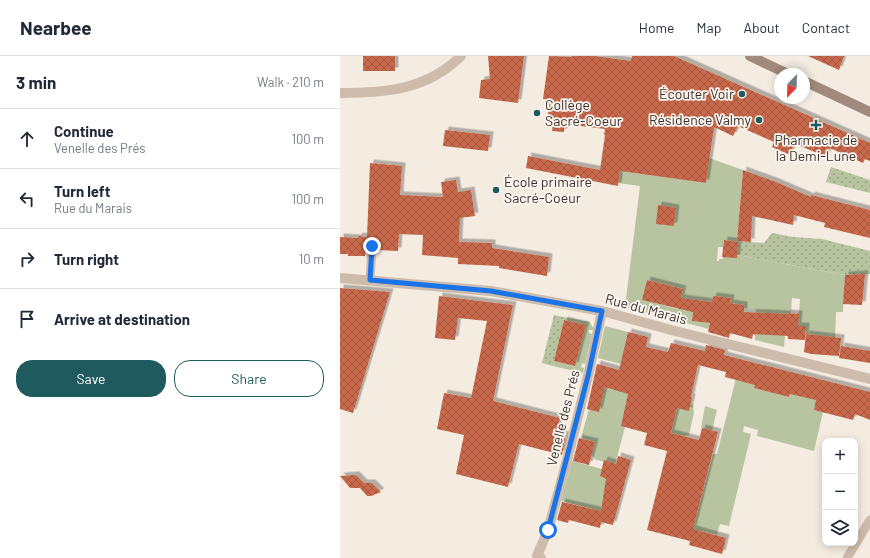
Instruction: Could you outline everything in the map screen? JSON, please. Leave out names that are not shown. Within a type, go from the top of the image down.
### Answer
[{"type":"main road","points":[[750,56],[775,68]]},
{"type":"main road","points":[[810,85],[870,112]]},
{"type":"street","points":[[340,93],[367,93],[405,88],[419,84],[438,74],[460,56]]},
{"type":"street","name":"Rue du Marais","points":[[340,278],[491,291],[602,311],[682,333],[870,379]]},
{"type":"street","name":"Venelle des Prés","points":[[541,558],[537,556],[548,530],[588,376],[602,311]]},
{"type":"lane","points":[[370,280],[372,246]]},
{"type":"lane","points":[[847,558],[870,520]]},
{"type":"green space","points":[[709,158],[743,170],[737,242],[724,240],[723,247],[718,247],[717,261],[719,261],[719,259],[723,259],[723,257],[737,255],[845,275],[843,312],[836,312],[835,341],[813,340],[814,335],[806,334],[806,326],[796,326],[800,299],[792,298],[791,313],[787,313],[784,347],[755,340],[756,309],[744,308],[744,305],[730,303],[731,298],[713,296],[712,302],[695,300],[692,321],[710,323],[709,329],[625,307],[640,186],[618,183],[620,171],[706,183]],"holes":[[[647,280],[683,289],[678,309],[643,300]]]},
{"type":"green space","points":[[831,167],[870,180],[870,193],[826,182]]},
{"type":"green space","points":[[772,233],[793,237],[822,239],[870,251],[870,274],[845,275],[737,255],[737,241],[764,243]]},
{"type":"green space","points":[[554,315],[563,317],[564,320],[553,366],[542,363]]},
{"type":"green space","points":[[563,317],[590,322],[593,328],[593,330],[589,330],[589,333],[592,334],[585,364],[582,363],[581,367],[584,368],[583,373],[553,366],[554,361],[575,366],[585,325],[564,320]]},
{"type":"green space","points":[[605,326],[628,332],[624,349],[633,367],[598,358]]},
{"type":"green space","points":[[738,370],[755,385],[755,388],[789,397],[790,394],[821,380],[814,410],[823,412],[814,451],[757,436],[758,430],[744,426],[743,432],[751,434],[729,526],[720,524],[717,535],[702,531],[700,538],[691,535],[713,454],[717,454]]},
{"type":"green space","points":[[594,380],[629,394],[625,427],[615,465],[594,459],[594,457],[591,456],[595,442],[581,438],[589,409]]},
{"type":"green space","points":[[693,405],[694,412],[689,435],[683,436],[671,433],[677,408]]},
{"type":"green space","points":[[705,406],[717,410],[712,431],[701,428]]},
{"type":"green space","points":[[572,461],[602,469],[600,476],[606,479],[609,490],[601,523],[595,522],[597,510],[561,501]]},
{"type":"building","points":[[363,56],[395,56],[395,71],[363,71]]},
{"type":"building","points":[[488,56],[524,56],[518,103],[479,98],[481,80],[490,79]]},
{"type":"building","points":[[549,56],[594,56],[631,61],[632,56],[674,56],[774,100],[774,104],[782,104],[870,143],[870,161],[865,159],[863,163],[830,148],[826,157],[794,143],[790,155],[772,147],[774,142],[738,126],[733,136],[714,127],[706,183],[620,171],[618,186],[526,168],[528,156],[600,170],[605,129],[565,124],[564,132],[552,131],[553,123],[547,122],[550,100],[543,99]]},
{"type":"building","points":[[808,56],[844,56],[839,70]]},
{"type":"building","points":[[445,130],[490,135],[488,151],[443,146]]},
{"type":"building","points":[[370,163],[402,166],[400,195],[443,197],[441,182],[456,180],[458,192],[471,190],[475,216],[460,218],[459,242],[492,243],[492,248],[549,257],[547,276],[499,268],[499,266],[458,264],[458,258],[422,255],[423,235],[399,234],[398,251],[378,250],[377,243],[372,240],[367,243],[365,256],[348,256],[348,254],[340,254],[340,237],[367,237]]},
{"type":"building","points":[[743,170],[811,197],[811,195],[870,210],[870,238],[824,227],[825,223],[794,215],[793,225],[752,216],[751,242],[737,241]]},
{"type":"building","points":[[658,205],[676,208],[674,226],[656,224]]},
{"type":"building","points":[[724,240],[738,242],[737,258],[722,257]]},
{"type":"building","points":[[865,274],[862,305],[843,304],[845,275]]},
{"type":"building","points":[[647,280],[683,289],[681,298],[712,302],[713,296],[731,298],[730,303],[744,305],[744,312],[799,314],[798,326],[806,326],[805,340],[788,339],[788,336],[753,334],[752,339],[730,333],[729,338],[708,332],[710,323],[692,321],[693,312],[642,300]]},
{"type":"building","points":[[340,288],[390,292],[353,413],[340,409]]},
{"type":"building","points":[[439,296],[513,305],[493,401],[560,418],[556,433],[566,435],[562,455],[519,444],[508,487],[456,474],[464,435],[437,429],[444,393],[471,398],[487,321],[458,318],[455,340],[435,338]]},
{"type":"building","points":[[564,320],[586,325],[575,366],[554,361]]},
{"type":"building","points":[[628,332],[648,337],[646,347],[668,352],[671,343],[705,351],[706,345],[725,350],[724,355],[870,392],[870,420],[855,414],[853,420],[814,410],[816,400],[790,394],[789,397],[754,388],[755,385],[725,377],[726,372],[698,365],[689,411],[677,408],[671,433],[699,440],[702,428],[718,432],[693,529],[726,538],[722,554],[689,545],[690,541],[647,530],[667,451],[644,445],[647,433],[621,426],[628,394],[605,387],[599,412],[587,409],[597,364],[619,370]]},
{"type":"building","points":[[806,334],[841,338],[839,356],[804,352]]},
{"type":"building","points":[[841,346],[870,351],[870,363],[839,358]]},
{"type":"building","points":[[579,438],[595,442],[589,465],[573,461]]},
{"type":"building","points":[[618,456],[631,460],[613,525],[601,522],[600,528],[569,520],[568,523],[557,520],[562,502],[601,511],[606,479],[600,476],[604,460],[616,464]]},
{"type":"building","points":[[356,475],[364,483],[372,483],[381,492],[367,496],[360,488],[350,488],[340,476]]},
{"type":"place","name":"Écouter Voir","points":[[742,94]]},
{"type":"place","name":"Collège Sacré-Coeur","points":[[537,113]]},
{"type":"place","name":"Résidence Valmy","points":[[759,120]]},
{"type":"place","name":"Pharmacie de la Demi-Lune","points":[[816,125]]},
{"type":"place","name":"École primaire Sacré-Coeur","points":[[496,190]]},
{"type":"route","points":[[372,246],[370,280],[491,291],[602,311],[588,376],[548,530]]}]
